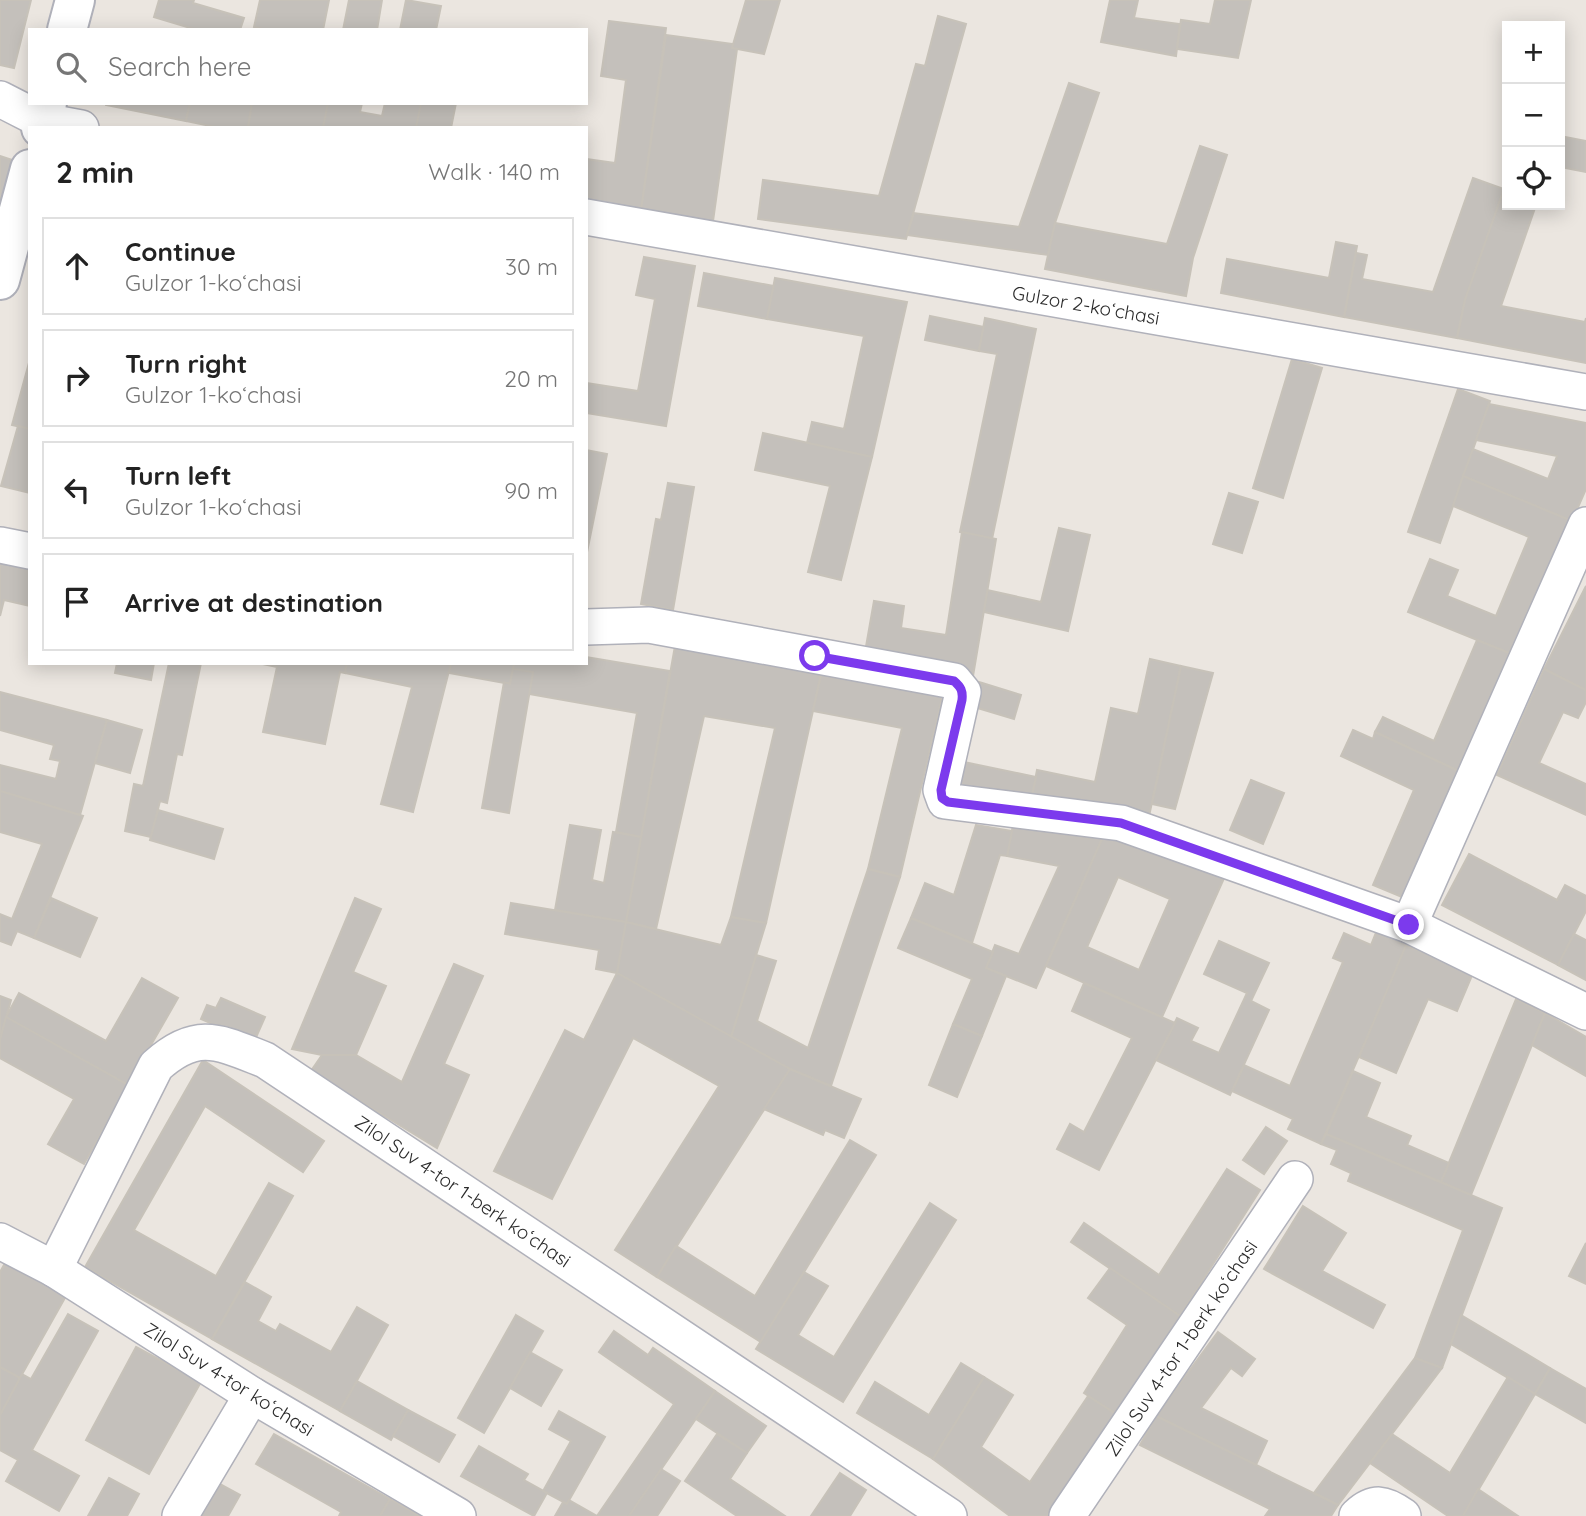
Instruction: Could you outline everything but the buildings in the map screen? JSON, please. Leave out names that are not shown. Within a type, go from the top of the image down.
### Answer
[{"type":"main road","points":[[68,28],[75,0]]},
{"type":"main road","points":[[0,280],[28,176]]},
{"type":"street","points":[[0,99],[73,126]]},
{"type":"street","name":"Gulzor 2-koʻchasi","points":[[588,217],[1586,393]]},
{"type":"street","points":[[1409,925],[1586,525]]},
{"type":"street","points":[[0,545],[28,551]]},
{"type":"street","points":[[588,627],[649,625],[954,681],[963,692],[941,790],[944,801],[1121,823],[1409,925],[1586,1012]]},
{"type":"street","name":"Zilol Suv 4-tor 1-berk koʻchasi","points":[[54,1269],[156,1066],[173,1051],[192,1043],[220,1042],[265,1060],[949,1516]]},
{"type":"street","name":"Zilol Suv 4-tor 1-berk koʻchasi","points":[[1067,1516],[1295,1179]]},
{"type":"street","name":"Zilol Suv 4-tor koʻchasi","points":[[0,1241],[54,1269],[253,1395],[458,1516]]},
{"type":"street","points":[[180,1516],[253,1395]]},
{"type":"street","points":[[1357,1516],[1368,1507],[1380,1505],[1388,1506],[1403,1516]]},
{"type":"route","points":[[815,656],[954,681],[960,686],[963,692],[962,700],[941,790],[944,801],[1121,823],[1409,925]]}]
